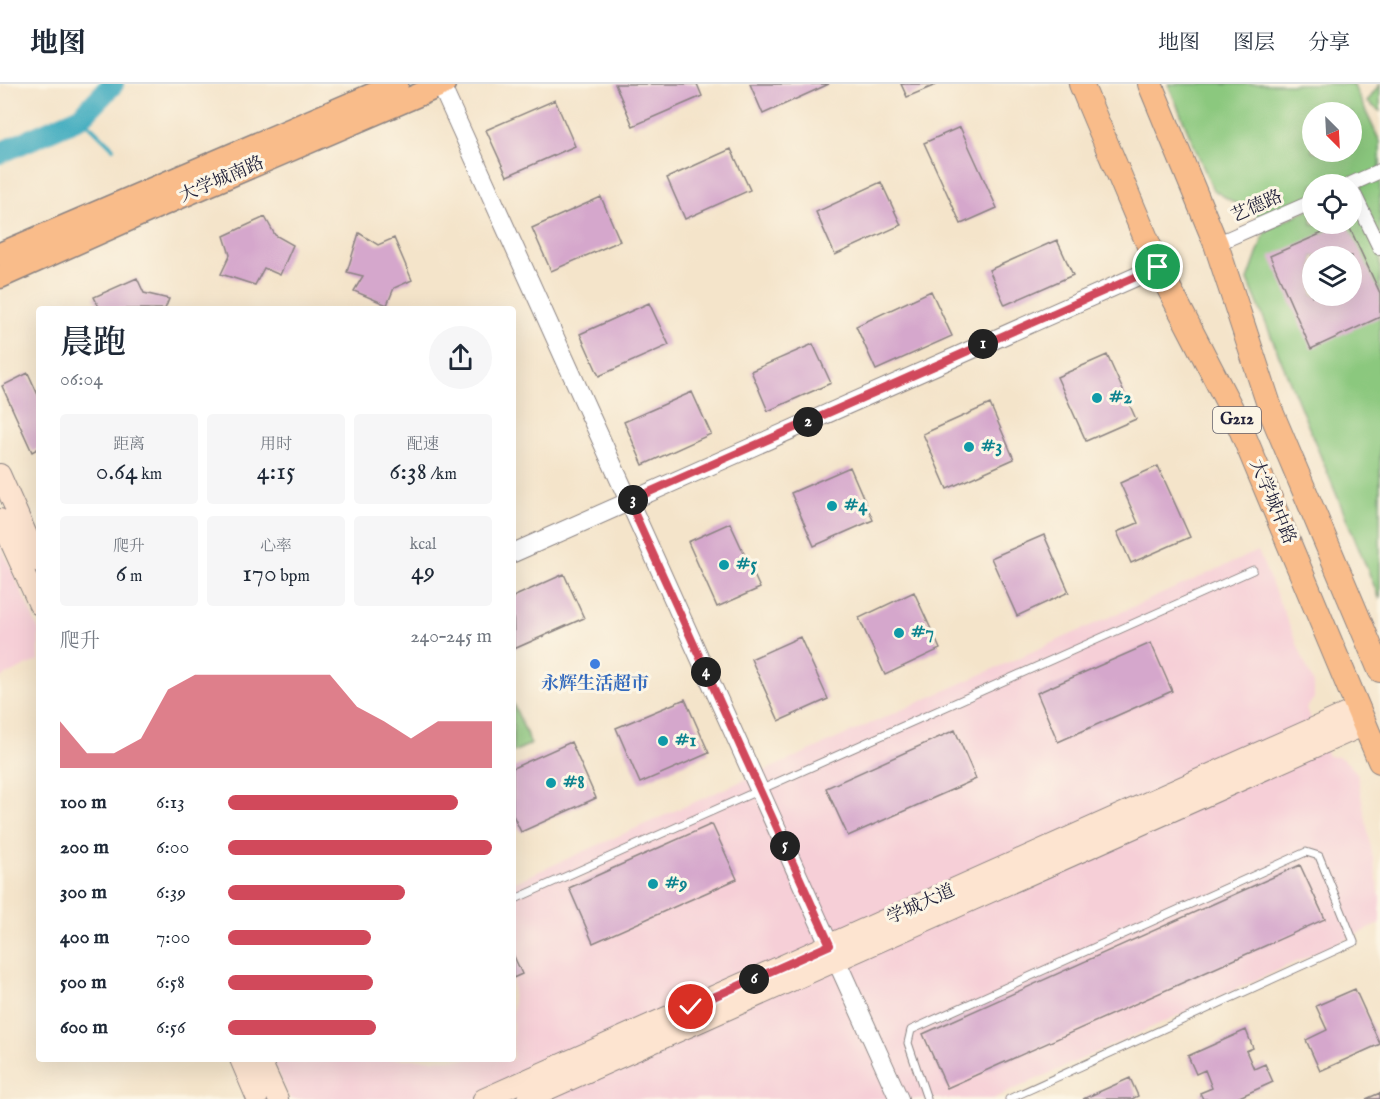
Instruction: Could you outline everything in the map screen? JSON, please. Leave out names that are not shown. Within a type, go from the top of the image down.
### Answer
[{"type":"highway","name":"大学城中路","points":[[1081,84],[1158,267],[1238,422],[1380,760]]},
{"type":"highway","name":"大学城中路","points":[[1150,84],[1216,244],[1272,414],[1380,669]]},
{"type":"main road","name":"大学城南路","points":[[0,254],[397,84]]},
{"type":"main road","name":"大学城南路","points":[[0,278],[157,207],[442,85]]},
{"type":"main road","points":[[0,474],[36,555]]},
{"type":"main road","points":[[0,519],[36,598]]},
{"type":"main road","name":"学城大道","points":[[483,1099],[832,953],[1362,716]]},
{"type":"main road","name":"学城大道","points":[[527,1099],[832,953]]},
{"type":"main road","points":[[241,1062],[257,1099]]},
{"type":"main road","points":[[261,1062],[278,1099]]},
{"type":"street","points":[[442,85],[898,1099]]},
{"type":"street","points":[[1362,179],[1380,171]]},
{"type":"street","name":"艺德路","points":[[1216,244],[1302,206]]},
{"type":"street","points":[[1362,211],[1380,248]]},
{"type":"street","points":[[516,552],[1158,267]]},
{"type":"lane","points":[[516,899],[1253,570]]},
{"type":"lane","points":[[927,1099],[908,1043],[911,1030],[1306,852],[1318,856],[1354,942],[1009,1099]]},
{"type":"shaded area","points":[[0,544],[36,624],[36,661],[0,678]]},
{"type":"shaded area","points":[[1258,551],[1314,684],[1314,698],[1306,709],[1328,756],[1339,757],[1357,773],[1380,897],[1380,924],[993,1099],[290,1099],[273,1062],[516,1062],[516,882]]},
{"type":"green space","points":[[1168,84],[1353,84],[1361,102],[1302,102],[1302,162],[1362,162],[1362,103],[1380,142],[1380,171],[1362,179],[1362,174],[1302,174],[1302,206],[1267,222],[1213,190]]},
{"type":"green space","points":[[1380,84],[1380,111],[1367,102]]},
{"type":"green space","points":[[1380,177],[1380,600],[1248,280],[1266,229],[1302,213],[1302,234],[1362,234],[1362,185]]},
{"type":"green space","points":[[516,710],[531,744],[516,751]]},
{"type":"building","points":[[615,84],[697,84],[702,96],[633,126]]},
{"type":"building","points":[[750,84],[829,84],[763,114]]},
{"type":"building","points":[[901,84],[938,84],[907,97]]},
{"type":"building","points":[[555,100],[575,146],[507,176],[486,130]]},
{"type":"building","points":[[960,127],[997,208],[961,224],[924,143]]},
{"type":"building","points":[[731,149],[750,190],[685,219],[667,178]]},
{"type":"building","points":[[881,182],[901,225],[835,255],[816,212]]},
{"type":"building","points":[[601,197],[620,241],[551,271],[532,228]]},
{"type":"building","points":[[265,217],[275,235],[293,245],[280,275],[264,268],[255,285],[221,274],[230,255],[224,236]]},
{"type":"building","points":[[359,233],[378,245],[394,238],[412,280],[394,288],[387,305],[354,291],[363,276],[347,272]]},
{"type":"building","points":[[1320,234],[1353,234],[1358,246],[1302,246],[1302,306],[1362,306],[1362,254],[1380,293],[1380,317],[1311,349],[1270,256]]},
{"type":"building","points":[[1057,240],[1073,275],[1005,305],[989,270]]},
{"type":"building","points":[[137,278],[144,293],[169,299],[166,306],[98,306],[94,297]]},
{"type":"building","points":[[931,291],[952,336],[876,370],[856,326]]},
{"type":"building","points":[[649,303],[669,345],[599,376],[580,334]]},
{"type":"building","points":[[813,344],[831,383],[768,411],[751,371]]},
{"type":"building","name":"#2","points":[[1107,355],[1136,419],[1086,441],[1057,377]]},
{"type":"building","points":[[28,373],[36,390],[36,450],[32,452],[2,386]]},
{"type":"building","points":[[692,392],[711,434],[643,465],[624,422]]},
{"type":"building","name":"#3","points":[[990,404],[1014,459],[947,489],[923,434]]},
{"type":"building","points":[[1158,466],[1190,537],[1131,563],[1117,532],[1138,523],[1120,483]]},
{"type":"building","name":"#4","points":[[850,467],[873,520],[814,546],[791,493]]},
{"type":"building","name":"#5","points":[[730,523],[760,588],[717,607],[688,542]]},
{"type":"building","points":[[1044,535],[1069,592],[1017,616],[991,558]]},
{"type":"building","points":[[564,574],[584,618],[516,648],[516,596]]},
{"type":"building","name":"#7","points":[[914,592],[940,649],[885,675],[859,618]]},
{"type":"building","points":[[800,637],[828,699],[779,721],[751,659]]},
{"type":"building","points":[[1151,643],[1172,691],[1058,742],[1037,693]]},
{"type":"building","name":"#1","points":[[685,699],[709,753],[640,783],[616,728]]},
{"type":"building","points":[[955,730],[976,779],[848,836],[826,788]]},
{"type":"building","name":"#8","points":[[571,742],[596,798],[521,832],[516,821],[516,767]]},
{"type":"building","name":"#9","points":[[712,824],[737,879],[593,943],[569,888]]},
{"type":"building","points":[[1300,865],[1325,919],[947,1088],[923,1034]]},
{"type":"building","points":[[516,961],[522,974],[516,977]]},
{"type":"building","points":[[1355,989],[1380,1044],[1320,1071],[1306,1040],[1327,1030],[1316,1006]]},
{"type":"building","points":[[1246,1030],[1253,1048],[1246,1051],[1254,1069],[1265,1064],[1273,1082],[1235,1099],[1203,1099],[1200,1093],[1212,1088],[1205,1070],[1196,1074],[1188,1056]]},
{"type":"building","points":[[1130,1078],[1138,1096],[1132,1099],[1083,1099]]},
{"type":"building","points":[[1380,1093],[1380,1099],[1366,1099]]},
{"type":"waterway","points":[[0,153],[81,117],[113,84]]},
{"type":"waterway","points":[[81,117],[113,148]]},
{"type":"place","name":"#2","points":[[1097,398]]},
{"type":"place","name":"#3","points":[[969,447]]},
{"type":"place","name":"#4","points":[[832,506]]},
{"type":"place","name":"#5","points":[[724,565]]},
{"type":"place","name":"#7","points":[[899,633]]},
{"type":"place","name":"永辉生活超市","points":[[595,664]]},
{"type":"place","name":"#1","points":[[663,741]]},
{"type":"place","name":"#8","points":[[551,783]]},
{"type":"place","name":"#9","points":[[653,884]]},
{"type":"route","points":[[691,1007],[830,945],[629,501],[1158,267]]}]
